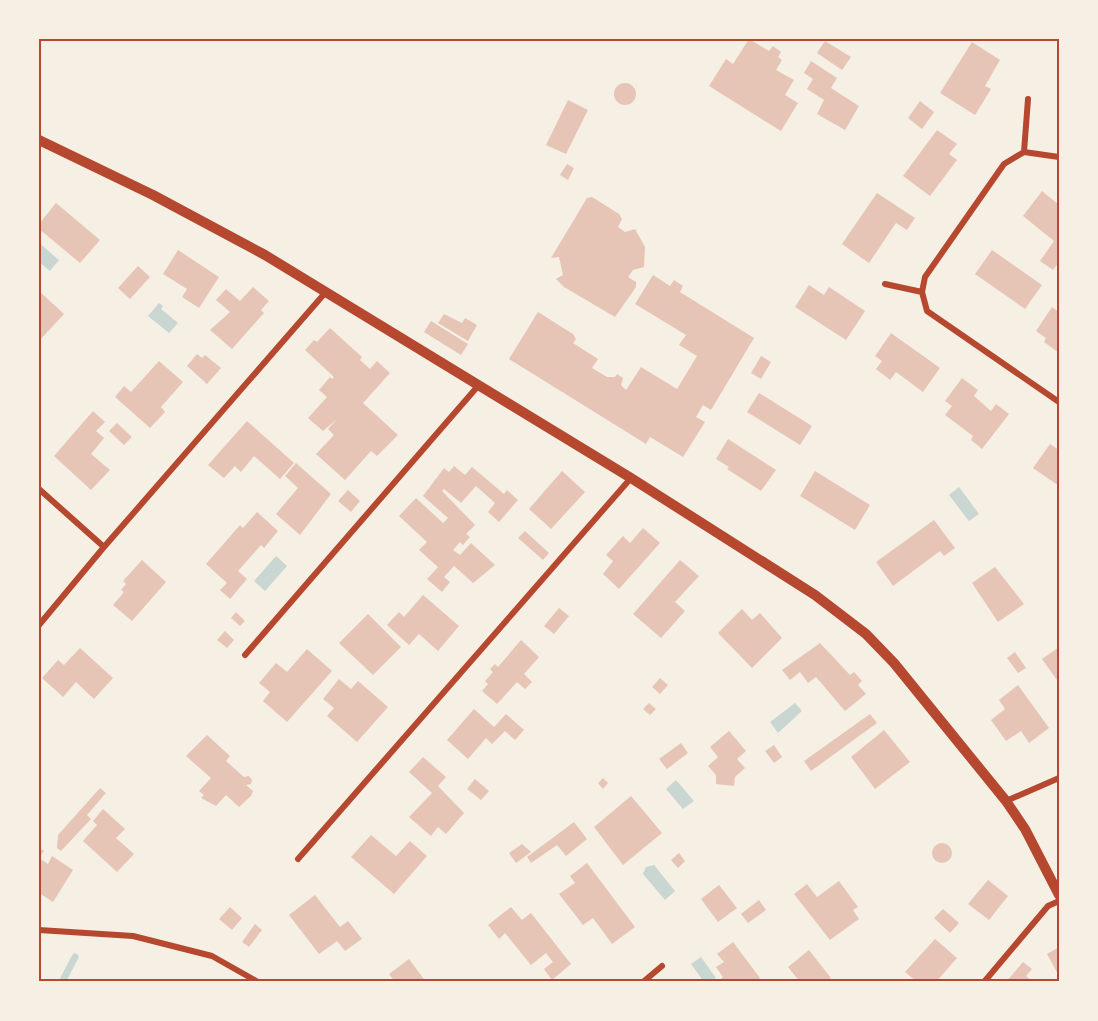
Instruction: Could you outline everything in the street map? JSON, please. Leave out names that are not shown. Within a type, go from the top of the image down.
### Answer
[{"type":"street","points":[[1024,153],[1028,99]]},
{"type":"street","points":[[39,140],[163,200],[265,255],[631,478],[815,595],[866,634],[894,663],[1006,801],[1025,829],[1059,895]]},
{"type":"street","points":[[1059,156],[1024,153],[1004,164],[925,277],[921,292],[927,311],[1059,402]]},
{"type":"street","points":[[885,284],[921,292]]},
{"type":"street","points":[[39,625],[325,293]]},
{"type":"street","points":[[245,655],[478,386]]},
{"type":"street","points":[[298,860],[631,478]]},
{"type":"street","points":[[39,489],[104,547]]},
{"type":"street","points":[[1006,801],[1059,778]]},
{"type":"street","points":[[984,982],[1048,906],[1059,901]]},
{"type":"street","points":[[39,930],[134,936],[212,956],[258,982]]},
{"type":"street","points":[[643,982],[662,966]]},
{"type":"shaded area","points":[[39,243],[59,260],[50,271],[39,262]]},
{"type":"shaded area","points":[[159,303],[163,306],[161,309],[178,323],[169,333],[148,316]]},
{"type":"shaded area","points":[[959,487],[979,514],[969,521],[949,495]]},
{"type":"shaded area","points":[[276,556],[287,566],[265,591],[254,581]]},
{"type":"shaded area","points":[[795,703],[802,711],[778,733],[770,722]]},
{"type":"shaded area","points":[[676,780],[694,801],[683,809],[666,789]]},
{"type":"shaded area","points":[[654,865],[675,891],[665,900],[643,874],[646,867]]},
{"type":"shaded area","points":[[701,957],[716,978],[704,982],[691,964]]},
{"type":"building","points":[[749,39],[769,51],[773,46],[781,52],[778,57],[782,60],[776,70],[794,80],[785,95],[798,103],[781,131],[709,86],[726,59],[733,64]]},
{"type":"building","points":[[825,41],[851,57],[842,70],[817,53]]},
{"type":"building","points":[[972,42],[1000,60],[985,86],[991,89],[975,115],[940,93]]},
{"type":"building","points":[[811,61],[837,78],[831,88],[859,106],[845,130],[817,114],[824,100],[807,89],[813,79],[804,73]]},
{"type":"building","points":[[625,83],[633,86],[636,94],[633,102],[625,105],[617,102],[614,94],[617,86]]},
{"type":"building","points":[[568,100],[588,110],[566,154],[546,145]]},
{"type":"building","points":[[920,101],[934,112],[922,129],[908,118]]},
{"type":"building","points":[[937,130],[957,144],[949,154],[957,160],[930,196],[903,176]]},
{"type":"building","points":[[567,164],[574,168],[568,180],[560,175]]},
{"type":"building","points":[[1042,191],[1059,205],[1059,262],[1053,270],[1040,261],[1054,241],[1023,216]]},
{"type":"building","points":[[877,193],[915,218],[907,230],[896,223],[869,263],[842,244]]},
{"type":"building","points":[[592,197],[619,214],[622,219],[618,227],[625,232],[635,229],[645,247],[644,267],[633,270],[628,277],[636,282],[636,287],[615,317],[564,287],[556,279],[563,275],[559,257],[551,258],[587,198]]},
{"type":"building","points":[[56,203],[100,240],[80,263],[39,229],[39,224]]},
{"type":"building","points":[[178,250],[219,277],[199,308],[182,297],[187,289],[163,274]]},
{"type":"building","points":[[992,250],[1042,285],[1025,309],[975,274]]},
{"type":"building","points":[[138,266],[150,277],[130,299],[118,288]]},
{"type":"building","points":[[653,275],[670,286],[674,280],[683,286],[680,292],[754,338],[711,410],[703,405],[696,417],[705,422],[683,457],[650,437],[646,444],[509,359],[538,312],[573,334],[576,339],[573,343],[598,359],[592,368],[607,377],[615,377],[617,374],[623,378],[621,385],[626,390],[641,367],[677,389],[697,356],[679,345],[686,335],[635,304]]},
{"type":"building","points":[[809,285],[824,295],[829,287],[865,311],[846,340],[795,307]]},
{"type":"building","points":[[253,287],[269,301],[261,310],[264,313],[232,349],[210,330],[230,312],[216,300],[226,289],[240,301]]},
{"type":"building","points":[[39,291],[64,314],[39,341]]},
{"type":"building","points":[[1052,307],[1059,312],[1059,353],[1044,342],[1046,338],[1036,331]]},
{"type":"building","points":[[444,314],[462,323],[465,318],[477,325],[468,341],[438,323]]},
{"type":"building","points":[[431,321],[468,344],[461,355],[424,332]]},
{"type":"building","points":[[330,328],[362,357],[360,360],[370,369],[377,361],[390,373],[363,403],[398,435],[377,456],[371,451],[345,480],[316,454],[334,435],[328,429],[337,419],[323,431],[308,418],[327,397],[319,390],[330,377],[332,379],[334,377],[305,350],[314,340],[317,342]]},
{"type":"building","points":[[891,333],[940,368],[923,392],[896,372],[890,380],[876,369],[882,361],[875,356]]},
{"type":"building","points":[[197,354],[202,358],[205,355],[221,368],[207,384],[187,366]]},
{"type":"building","points":[[761,356],[771,362],[761,379],[751,373]]},
{"type":"building","points":[[159,361],[183,382],[161,407],[165,412],[150,428],[115,397],[124,386],[131,392]]},
{"type":"building","points":[[962,378],[978,390],[974,396],[991,411],[996,404],[1009,414],[982,449],[971,440],[973,436],[945,415],[952,406],[945,401]]},
{"type":"building","points":[[759,393],[812,426],[800,445],[747,412]]},
{"type":"building","points":[[93,411],[105,422],[96,431],[104,438],[91,454],[110,470],[91,490],[54,456]]},
{"type":"building","points":[[247,421],[294,463],[280,479],[254,456],[241,472],[235,466],[224,478],[208,465]]},
{"type":"building","points":[[117,423],[132,437],[124,445],[109,431]]},
{"type":"building","points":[[728,439],[776,470],[761,491],[716,459]]},
{"type":"building","points":[[1050,444],[1059,450],[1059,486],[1033,468]]},
{"type":"building","points":[[296,463],[331,494],[300,535],[276,514],[298,488],[285,476]]},
{"type":"building","points":[[454,466],[465,475],[472,467],[504,494],[507,490],[518,500],[499,522],[488,512],[495,503],[476,486],[461,503],[444,489],[442,491],[475,525],[466,534],[470,537],[463,545],[460,542],[453,550],[460,555],[471,543],[495,565],[473,583],[454,566],[444,577],[450,582],[442,592],[427,579],[438,567],[419,550],[427,542],[399,516],[416,498],[443,523],[448,518],[423,496],[444,468],[449,472]]},
{"type":"building","points":[[562,471],[585,492],[551,529],[529,509]]},
{"type":"building","points":[[815,471],[870,505],[855,530],[800,496]]},
{"type":"building","points":[[348,490],[360,501],[351,512],[338,501]]},
{"type":"building","points":[[257,512],[278,531],[264,548],[261,545],[238,571],[247,579],[230,599],[220,590],[227,583],[206,564],[240,525],[243,528]]},
{"type":"building","points":[[934,520],[955,548],[944,556],[940,551],[893,586],[876,562]]},
{"type":"building","points":[[643,528],[660,543],[619,589],[603,574],[613,561],[606,555],[623,536],[630,543]]},
{"type":"building","points":[[525,531],[549,553],[543,560],[518,538]]},
{"type":"building","points":[[142,560],[166,582],[132,621],[113,605],[124,592],[121,590],[126,584],[123,581]]},
{"type":"building","points":[[680,560],[699,576],[675,602],[685,611],[661,638],[633,614]]},
{"type":"building","points":[[995,567],[1024,604],[998,622],[972,583]]},
{"type":"building","points":[[423,595],[459,626],[438,651],[419,634],[409,645],[387,625],[399,612],[404,617]]},
{"type":"building","points":[[559,608],[569,616],[554,634],[544,626]]},
{"type":"building","points":[[742,609],[752,620],[760,613],[782,638],[752,668],[718,633]]},
{"type":"building","points":[[236,612],[245,621],[240,626],[231,618]]},
{"type":"building","points":[[368,614],[401,647],[373,675],[339,643]]},
{"type":"building","points":[[225,631],[234,640],[227,648],[217,640]]},
{"type":"building","points":[[521,640],[539,657],[524,674],[532,682],[525,689],[517,682],[497,704],[482,691],[488,684],[485,681],[493,672],[490,669],[495,664],[498,667]]},
{"type":"building","points":[[820,643],[850,675],[854,672],[862,681],[858,685],[866,694],[845,711],[816,677],[808,683],[800,672],[790,680],[782,670]]},
{"type":"building","points":[[1059,647],[1059,683],[1042,659]]},
{"type":"building","points":[[80,648],[113,678],[94,699],[76,682],[63,697],[42,678],[58,660],[64,665]]},
{"type":"building","points":[[307,649],[332,671],[287,722],[263,701],[270,692],[259,683],[276,663],[287,672]]},
{"type":"building","points":[[1015,652],[1026,668],[1018,673],[1007,658]]},
{"type":"building","points":[[660,678],[668,685],[660,694],[652,687]]},
{"type":"building","points":[[339,679],[351,689],[358,681],[388,707],[357,742],[327,716],[334,708],[323,699]]},
{"type":"building","points":[[1018,685],[1049,728],[1029,743],[1021,731],[1006,741],[991,720],[1005,709],[999,700]]},
{"type":"building","points":[[649,703],[656,709],[650,715],[643,709]]},
{"type":"building","points":[[474,709],[494,727],[506,714],[524,730],[515,740],[505,731],[492,744],[486,738],[468,759],[447,740]]},
{"type":"building","points":[[870,714],[877,723],[811,771],[804,761]]},
{"type":"building","points":[[884,730],[910,762],[875,789],[851,757]]},
{"type":"building","points":[[729,731],[746,751],[737,759],[745,768],[735,777],[734,786],[716,784],[716,775],[708,766],[718,757],[710,747]]},
{"type":"building","points":[[207,735],[230,756],[226,761],[244,777],[249,776],[252,780],[251,784],[246,785],[253,791],[251,796],[239,807],[226,795],[216,806],[201,798],[204,795],[199,791],[211,778],[186,756]]},
{"type":"building","points":[[681,743],[688,753],[667,769],[659,759]]},
{"type":"building","points":[[774,745],[782,757],[774,763],[765,751]]},
{"type":"building","points":[[423,757],[446,777],[438,786],[464,813],[446,834],[438,827],[431,836],[409,817],[432,793],[409,772]]},
{"type":"building","points":[[603,778],[608,783],[603,789],[598,783]]},
{"type":"building","points":[[475,779],[489,791],[481,800],[467,789]]},
{"type":"building","points":[[100,788],[106,793],[87,815],[91,819],[61,851],[57,848],[58,835]]},
{"type":"building","points":[[631,796],[662,833],[623,865],[594,827]]},
{"type":"building","points":[[103,809],[125,829],[116,838],[134,854],[117,872],[83,841],[97,825],[93,821]]},
{"type":"building","points":[[574,822],[587,839],[566,856],[557,845],[531,863],[527,857]]},
{"type":"building","points":[[371,835],[396,856],[410,841],[427,856],[394,894],[351,857]]},
{"type":"building","points":[[942,843],[949,846],[952,853],[949,860],[942,863],[935,860],[932,853],[935,846]]},
{"type":"building","points":[[522,844],[531,852],[516,863],[509,853]]},
{"type":"building","points":[[39,848],[44,851],[39,858]]},
{"type":"building","points":[[679,853],[685,861],[678,868],[671,860]]},
{"type":"building","points":[[52,856],[73,870],[53,902],[41,894],[39,897],[39,858],[48,864]]},
{"type":"building","points":[[587,863],[635,927],[612,944],[593,918],[583,925],[559,894],[575,883],[570,876]]},
{"type":"building","points":[[988,880],[1008,896],[989,920],[968,904]]},
{"type":"building","points":[[839,881],[858,907],[853,910],[859,919],[830,940],[794,894],[807,884],[817,897]]},
{"type":"building","points":[[719,885],[737,908],[718,922],[701,899]]},
{"type":"building","points":[[315,895],[340,927],[348,921],[362,939],[345,951],[337,941],[319,954],[289,915]]},
{"type":"building","points":[[759,900],[766,910],[748,923],[741,914]]},
{"type":"building","points":[[230,907],[242,918],[232,930],[219,919]]},
{"type":"building","points":[[511,907],[522,920],[531,913],[571,964],[552,980],[544,969],[553,962],[546,953],[531,965],[505,933],[499,939],[488,925]]},
{"type":"building","points":[[943,909],[959,923],[950,933],[934,918]]},
{"type":"building","points":[[255,924],[262,930],[249,947],[242,942]]},
{"type":"building","points":[[935,939],[957,958],[936,982],[917,982],[905,972]]},
{"type":"building","points":[[733,942],[760,978],[756,982],[723,982],[721,979],[723,977],[716,967],[724,962],[717,954]]},
{"type":"building","points":[[1059,947],[1059,976],[1047,954]]},
{"type":"building","points":[[809,950],[831,978],[827,982],[800,982],[788,967]]},
{"type":"building","points":[[409,959],[426,982],[395,982],[389,974]]},
{"type":"building","points":[[1023,962],[1032,969],[1026,976],[1033,982],[1006,982]]},
{"type":"waterway","points":[[62,982],[75,957]]}]
